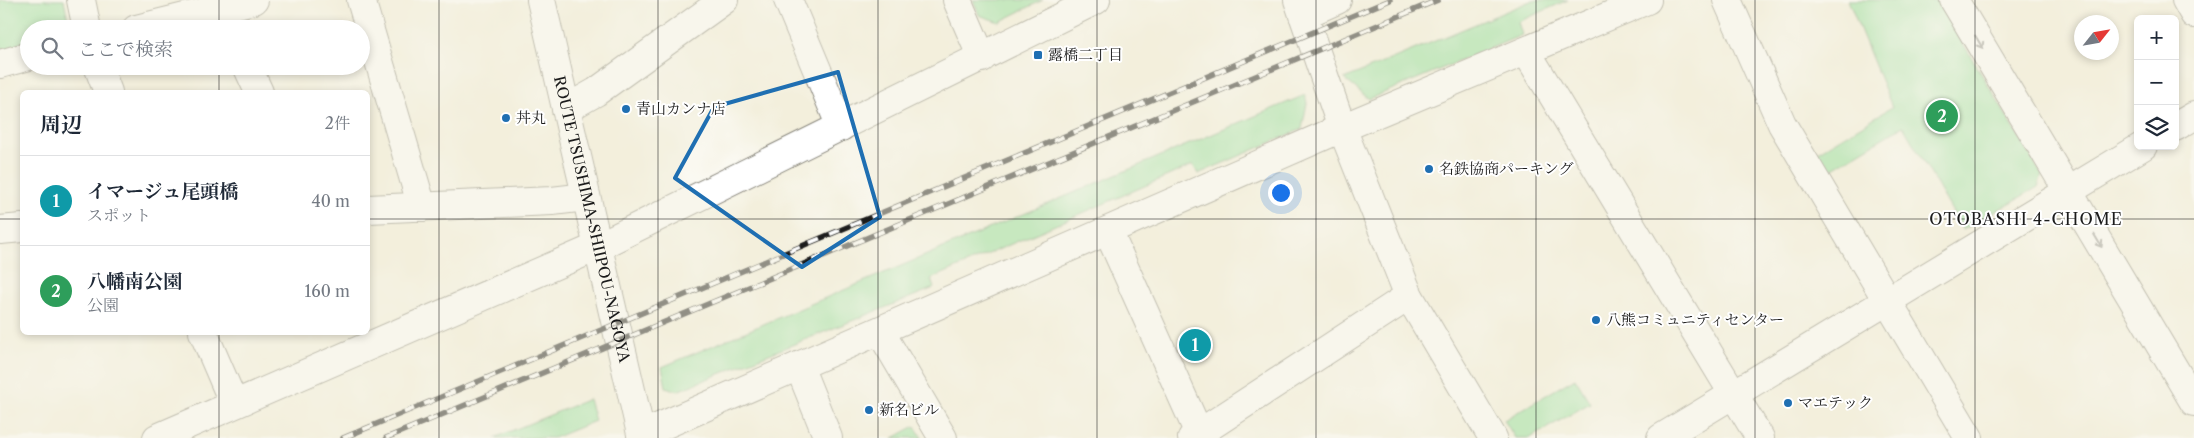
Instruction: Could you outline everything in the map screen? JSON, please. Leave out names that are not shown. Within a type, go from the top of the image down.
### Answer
[{"type":"street","points":[[81,0],[85,20]]},
{"type":"street","points":[[185,20],[223,13],[254,0]]},
{"type":"street","points":[[361,0],[367,20]]},
{"type":"street","name":"ROUTE TSUSHIMA-SHIIPOU-NAGOYA","points":[[542,0],[641,437]]},
{"type":"street","points":[[566,109],[596,92],[724,0]]},
{"type":"street","points":[[788,0],[841,127]]},
{"type":"street","points":[[957,0],[982,58]]},
{"type":"street","points":[[157,438],[597,247],[1096,0]]},
{"type":"street","points":[[1337,0],[1300,8],[1342,128],[1409,296],[1493,438]]},
{"type":"street","points":[[641,437],[1342,128],[1646,0]]},
{"type":"street","points":[[1727,0],[1782,124],[1969,438]]},
{"type":"street","points":[[1954,0],[2194,402]]},
{"type":"street","points":[[2186,0],[2194,14]]},
{"type":"street","points":[[370,31],[422,207]]},
{"type":"street","points":[[1526,51],[1760,438]]},
{"type":"street","points":[[0,64],[20,58]]},
{"type":"street","points":[[101,75],[107,90]]},
{"type":"street","points":[[251,75],[258,90]]},
{"type":"street","points":[[2179,125],[2194,116]]},
{"type":"street","points":[[1661,438],[2137,150]]},
{"type":"street","points":[[370,210],[552,201],[586,197]]},
{"type":"street","points":[[0,230],[20,228]]},
{"type":"street","points":[[1108,231],[1197,437],[1409,296]]},
{"type":"street","points":[[880,331],[943,438]]},
{"type":"street","points":[[204,335],[234,404]]},
{"type":"street","points":[[799,366],[828,438]]},
{"type":"highlighted area","points":[[838,72],[880,217],[802,267],[675,178],[714,107]]},
{"type":"green space","points":[[0,0],[64,0],[68,20],[20,20],[20,48],[0,53]]},
{"type":"green space","points":[[973,0],[1043,0],[999,22],[979,15]]},
{"type":"green space","points":[[1533,0],[1568,0],[1518,22],[1522,35],[1369,99],[1344,79]]},
{"type":"green space","points":[[1848,0],[1937,0],[2042,175],[2038,187],[1963,230],[1903,126],[1826,172],[1814,154],[1892,107]]},
{"type":"green space","points":[[1305,95],[1307,103],[1302,129],[1198,174],[1193,165],[931,279],[934,288],[677,391],[666,387],[662,367]]},
{"type":"green space","points":[[1575,378],[1590,403],[1530,438],[1515,438],[1504,420]]},
{"type":"green space","points":[[589,399],[595,421],[554,438],[494,438]]},
{"type":"green space","points":[[915,426],[922,438],[893,438]]},
{"type":"railway","points":[[343,438],[1390,0]]},
{"type":"railway","points":[[386,438],[1438,0]]},
{"type":"place","name":"露橋二丁目","points":[[1038,55]]},
{"type":"place","name":"青山カンナ店","points":[[626,109]]},
{"type":"place","name":"八幡南公園","points":[[1942,116]]},
{"type":"place","name":"丼丸","points":[[506,118]]},
{"type":"place","name":"名鉄協商パーキング","points":[[1429,169]]},
{"type":"place","name":"八熊コミュニティセンター","points":[[1596,320]]},
{"type":"place","name":"イマージュ尾頭橋","points":[[1195,345]]},
{"type":"place","name":"マエテック","points":[[1788,403]]},
{"type":"place","name":"新名ビル","points":[[869,410]]},
{"type":"district","name":"OTOBASHI 4-CHOME","points":[[2026,219]]}]
